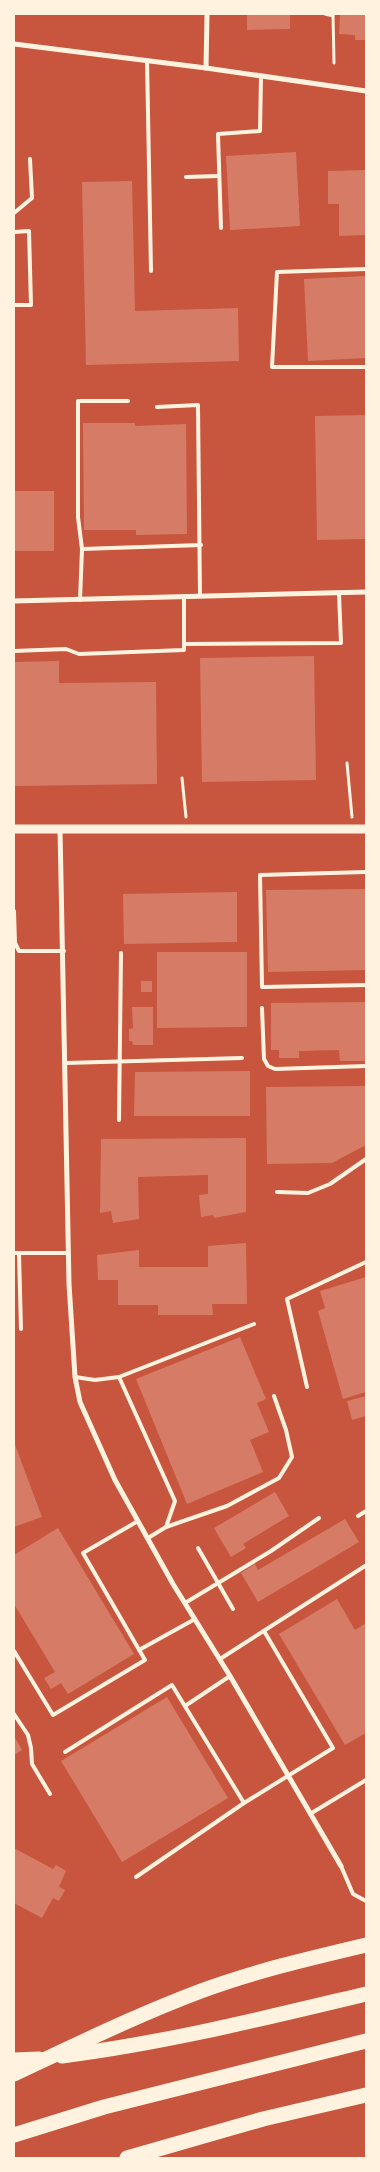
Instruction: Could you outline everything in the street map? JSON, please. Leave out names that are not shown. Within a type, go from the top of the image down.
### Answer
[{"type":"highway","points":[[14,2074],[106,2030],[202,1991],[302,1960],[366,1945]]},
{"type":"highway","points":[[14,2060],[118,2049],[366,1994]]},
{"type":"highway","points":[[14,2135],[104,2107],[366,2041]]},
{"type":"highway","points":[[127,2158],[263,2119],[366,2095]]},
{"type":"street","points":[[206,68],[207,14]]},
{"type":"street","points":[[14,44],[147,60],[366,91]]},
{"type":"street","points":[[14,601],[366,592]]},
{"type":"street","points":[[14,829],[366,830]]},
{"type":"street","points":[[60,829],[64,951],[68,1253],[75,1377],[80,1402],[115,1480],[340,1866]]},
{"type":"lane","points":[[147,60],[151,271]]},
{"type":"lane","points":[[221,228],[218,134],[260,131],[260,76]]},
{"type":"lane","points":[[14,213],[32,198],[30,159]]},
{"type":"lane","points":[[186,177],[219,176]]},
{"type":"lane","points":[[14,232],[29,231],[31,305],[14,305]]},
{"type":"lane","points":[[366,269],[277,272],[272,367],[366,367]]},
{"type":"lane","points":[[80,600],[82,549],[78,517],[78,401],[128,401]]},
{"type":"lane","points":[[157,407],[198,405],[201,545],[200,596]]},
{"type":"lane","points":[[82,549],[201,545]]},
{"type":"lane","points":[[184,644],[341,643],[339,594]]},
{"type":"lane","points":[[14,651],[66,649],[79,654],[184,650],[184,596]]},
{"type":"lane","points":[[366,872],[260,875],[262,987],[366,985]]},
{"type":"lane","points":[[14,911],[14,943],[20,951],[64,951]]},
{"type":"lane","points":[[119,1120],[121,953]]},
{"type":"lane","points":[[262,1008],[264,1059],[268,1066],[275,1069],[366,1066]]},
{"type":"lane","points":[[66,1063],[242,1058]]},
{"type":"lane","points":[[277,1192],[308,1194],[330,1184],[366,1159]]},
{"type":"lane","points":[[21,1329],[16,1253],[68,1253]]},
{"type":"lane","points":[[307,1387],[287,1299],[366,1262]]},
{"type":"lane","points":[[75,1377],[95,1380],[119,1376],[254,1324]]},
{"type":"lane","points":[[119,1376],[175,1500],[166,1527]]},
{"type":"lane","points":[[148,1538],[166,1527],[227,1506],[279,1478],[292,1457],[286,1430],[274,1396]]},
{"type":"lane","points":[[358,1516],[366,1511]]},
{"type":"lane","points":[[185,1603],[271,1551],[319,1518]]},
{"type":"lane","points":[[14,1651],[53,1715],[145,1660],[83,1553],[138,1521]]},
{"type":"lane","points":[[198,1548],[233,1609]]},
{"type":"lane","points":[[220,1659],[365,1566]]},
{"type":"lane","points":[[139,1650],[195,1619]]},
{"type":"lane","points":[[136,1877],[244,1803],[333,1748],[264,1631]]},
{"type":"lane","points":[[185,1706],[230,1676]]},
{"type":"lane","points":[[65,1752],[172,1685],[244,1803]]},
{"type":"lane","points":[[14,1714],[28,1735],[32,1748],[32,1764],[50,1794]]},
{"type":"lane","points":[[310,1814],[366,1780]]},
{"type":"lane","points":[[340,1866],[353,1894],[366,1901]]},
{"type":"path","points":[[326,14],[333,15],[334,63]]},
{"type":"path","points":[[347,763],[352,829]]},
{"type":"path","points":[[182,778],[188,829]]},
{"type":"building","points":[[247,14],[290,14],[290,29],[247,30]]},
{"type":"building","points":[[340,14],[366,14],[366,40],[355,40],[355,35],[339,34]]},
{"type":"building","points":[[296,152],[300,226],[230,230],[226,156]]},
{"type":"building","points":[[366,170],[366,235],[339,236],[339,204],[328,204],[328,171]]},
{"type":"building","points":[[132,181],[135,311],[238,308],[239,361],[86,365],[82,182]]},
{"type":"building","points":[[366,276],[366,358],[308,361],[304,279]]},
{"type":"building","points":[[366,415],[366,539],[317,540],[315,416]]},
{"type":"building","points":[[83,423],[135,423],[135,426],[186,424],[187,534],[136,535],[136,530],[84,530]]},
{"type":"building","points":[[14,491],[54,491],[54,551],[14,551]]},
{"type":"building","points":[[314,656],[316,780],[202,782],[200,658]]},
{"type":"building","points":[[59,661],[59,683],[156,682],[157,784],[14,786],[14,662]]},
{"type":"building","points":[[366,889],[366,970],[268,972],[266,890]]},
{"type":"building","points":[[237,892],[237,942],[124,944],[123,894]]},
{"type":"building","points":[[157,952],[247,952],[247,1027],[157,1028]]},
{"type":"building","points":[[141,981],[152,981],[152,992],[141,992]]},
{"type":"building","points":[[366,1002],[366,1061],[340,1061],[339,1050],[299,1051],[299,1058],[279,1058],[279,1050],[271,1050],[271,1003]]},
{"type":"building","points":[[132,1007],[153,1007],[153,1045],[133,1045],[132,1041],[129,1041],[129,1029],[133,1028]]},
{"type":"building","points":[[250,1071],[250,1116],[134,1116],[135,1072]]},
{"type":"building","points":[[366,1086],[366,1145],[332,1163],[267,1164],[266,1087]]},
{"type":"building","points":[[246,1138],[246,1212],[214,1218],[213,1215],[201,1217],[199,1195],[208,1194],[208,1175],[138,1177],[139,1219],[113,1223],[111,1211],[100,1213],[101,1139]]},
{"type":"building","points":[[246,1243],[247,1304],[212,1304],[213,1315],[158,1315],[158,1305],[118,1305],[118,1280],[98,1280],[97,1255],[139,1250],[139,1267],[208,1267],[208,1246]]},
{"type":"building","points":[[366,1277],[366,1392],[343,1399],[318,1311],[325,1308],[320,1291]]},
{"type":"building","points":[[240,1337],[266,1399],[257,1403],[269,1432],[250,1440],[263,1472],[187,1504],[136,1379]]},
{"type":"building","points":[[366,1396],[366,1416],[352,1420],[347,1401]]},
{"type":"building","points":[[14,1442],[42,1517],[14,1527]]},
{"type":"building","points":[[275,1492],[289,1516],[243,1544],[246,1548],[231,1557],[214,1528]]},
{"type":"building","points":[[345,1519],[359,1542],[258,1602],[241,1573],[255,1564],[258,1570]]},
{"type":"building","points":[[58,1528],[134,1654],[68,1694],[61,1683],[51,1689],[44,1678],[55,1672],[14,1604],[14,1555]]},
{"type":"building","points":[[337,1599],[355,1630],[366,1623],[366,1733],[345,1745],[279,1634]]},
{"type":"building","points":[[167,1697],[228,1798],[122,1862],[61,1761]]},
{"type":"building","points":[[14,1736],[22,1750],[14,1755]]},
{"type":"building","points":[[14,1848],[53,1869],[56,1865],[66,1871],[59,1887],[65,1890],[59,1901],[53,1898],[42,1918],[14,1903]]}]
